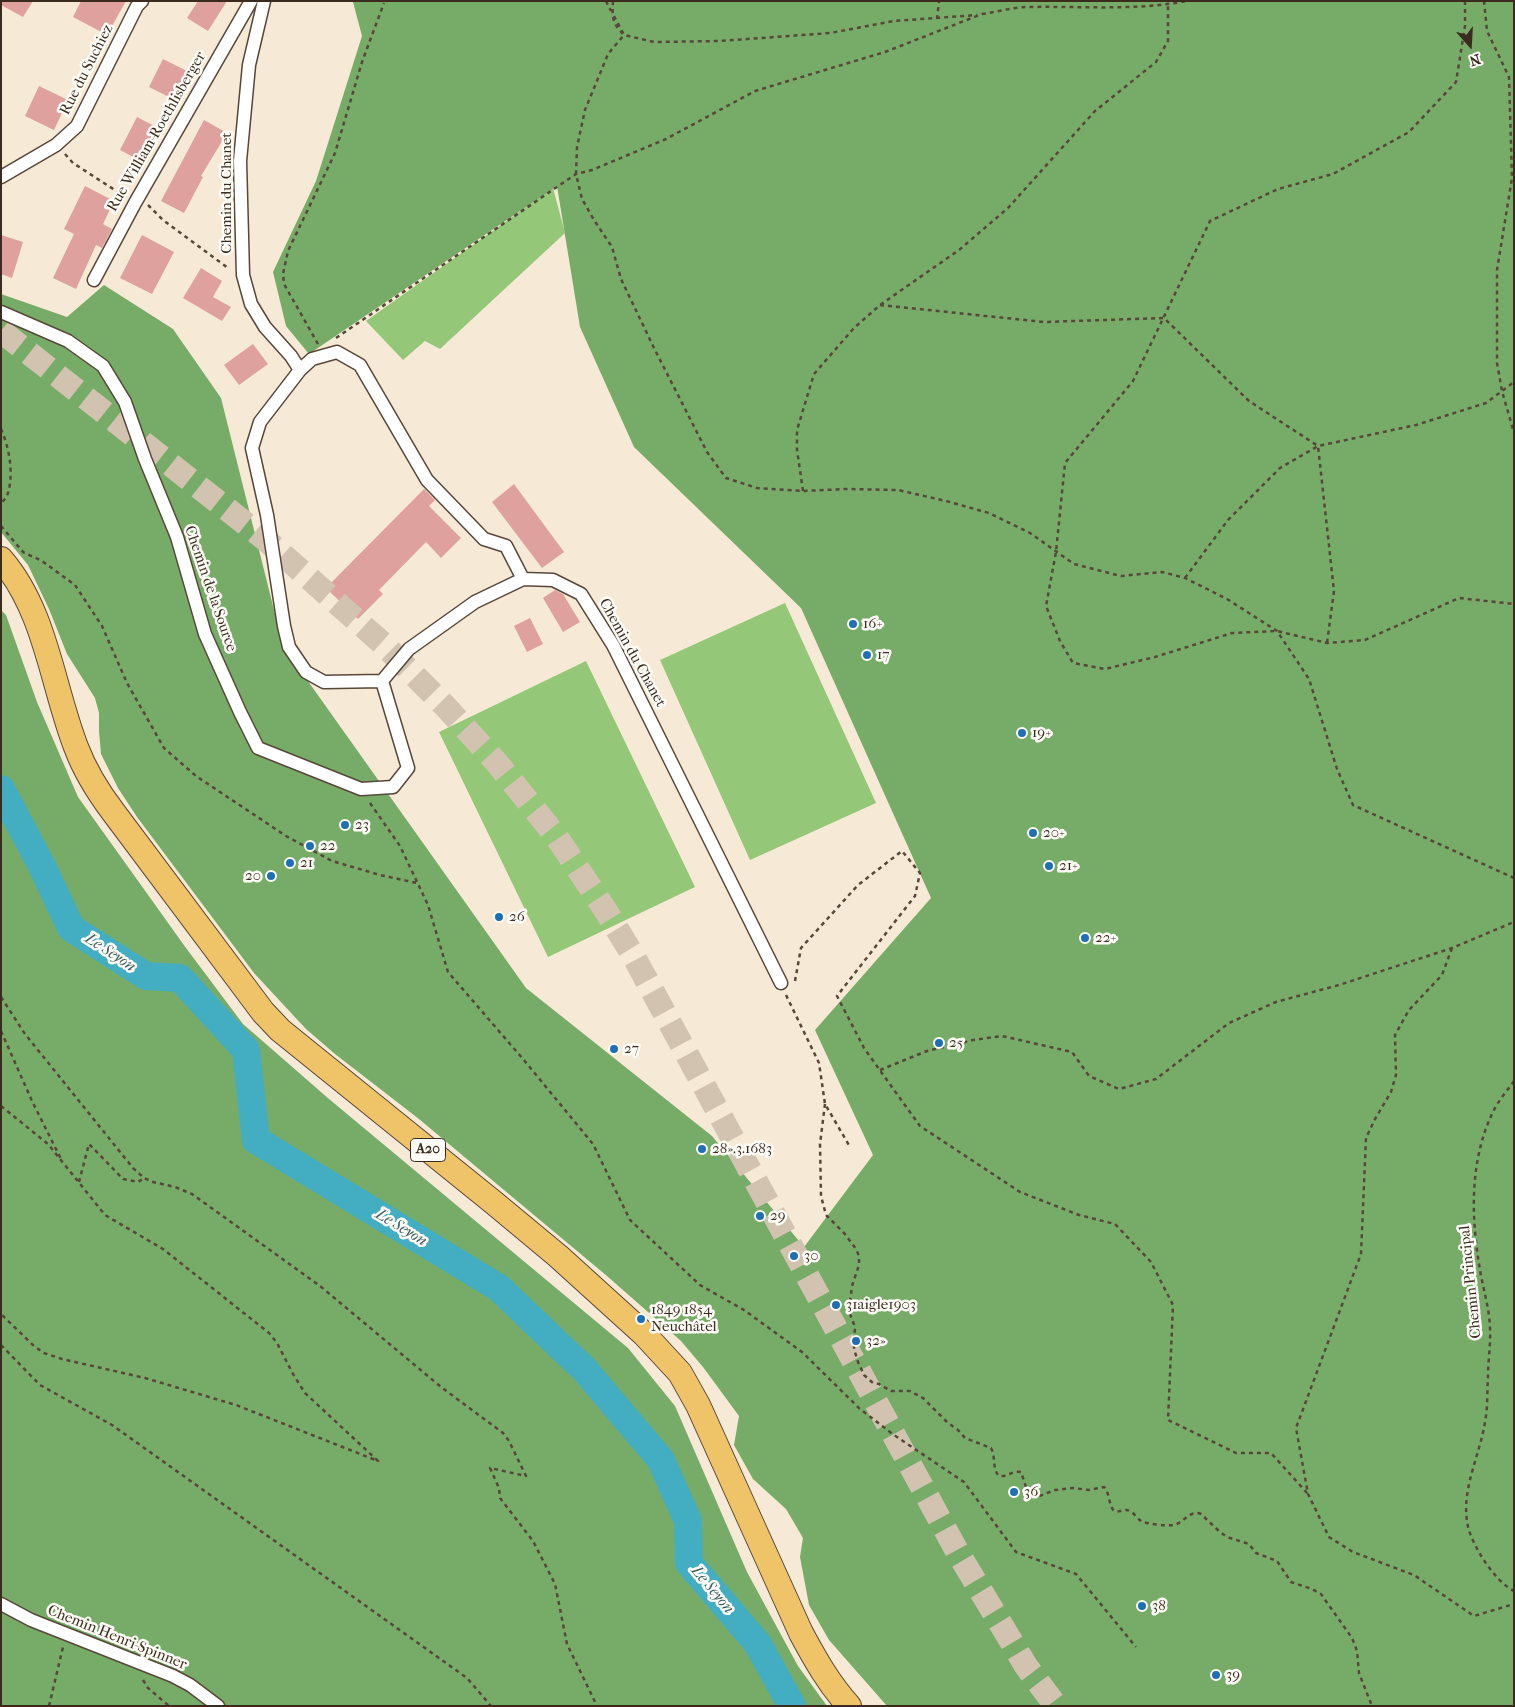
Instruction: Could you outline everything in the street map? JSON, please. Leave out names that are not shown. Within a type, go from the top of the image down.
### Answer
[{"type":"highway","name":"A20","points":[[1,559],[21,586],[27,598],[38,627],[75,746],[91,780],[262,1012],[296,1044],[558,1256],[644,1334],[680,1373],[698,1405],[801,1633],[815,1660],[832,1686],[850,1706]]},
{"type":"street","name":"Rue du Suchiez","points":[[1,177],[56,145],[77,126],[137,6],[142,1]]},
{"type":"street","name":"Rue William-Roethlisberger","points":[[94,280],[137,200],[251,1]]},
{"type":"street","name":"Chemin du Chanet","points":[[264,1],[249,65],[240,161],[243,275],[251,304],[265,327],[291,356],[300,370]]},
{"type":"street","name":"Chemin de la Source","points":[[1,312],[68,341],[103,366],[125,402],[176,537],[205,634],[258,748],[361,789],[393,788],[408,768],[382,681]]},
{"type":"street","points":[[337,352],[360,365],[427,480],[484,539],[506,546],[523,579],[475,602],[460,612],[409,649],[382,681],[324,682],[306,672],[289,647],[267,515],[252,448],[260,422],[300,370],[312,359],[324,356],[337,352]]},
{"type":"street","name":"Chemin du Chanet","points":[[523,579],[553,580],[581,594],[613,645],[781,983]]},
{"type":"street","name":"Chemin Henri-Spinner","points":[[1,1604],[31,1620],[172,1676],[190,1685],[218,1706]]},
{"type":"path","points":[[606,1],[612,12]]},
{"type":"path","points":[[613,1],[614,25],[624,35],[654,42],[720,41],[830,33],[894,21],[937,19],[1026,7],[1081,8],[1168,5],[1187,1]]},
{"type":"path","points":[[937,19],[939,1]]},
{"type":"path","points":[[1465,1],[1465,26],[1456,82],[1409,132],[1333,174],[1278,189],[1210,221],[1133,381],[1065,463],[1056,552],[1046,606],[1060,641],[1073,663],[1105,669],[1155,657],[1232,633],[1277,631],[1328,643],[1365,640],[1459,598],[1514,604]]},
{"type":"path","points":[[1484,1],[1487,31],[1509,78],[1512,178],[1497,270],[1497,363],[1502,391],[1514,433]]},
{"type":"path","points":[[324,356],[284,284],[283,274],[288,251],[335,153],[362,62],[384,3]]},
{"type":"path","points":[[803,491],[796,450],[797,430],[814,374],[854,328],[880,304],[959,250],[1008,208],[1095,111],[1156,62],[1168,40],[1168,5]]},
{"type":"path","points":[[337,352],[333,340],[576,174],[592,170],[666,139],[755,91],[885,52],[982,14]]},
{"type":"path","points":[[624,35],[608,54],[585,110],[577,147],[576,174],[582,199],[612,247],[621,279],[707,452],[726,478],[757,488],[803,491],[846,489],[898,490],[946,501],[989,513],[1030,533],[1074,564],[1121,576],[1162,572],[1185,578],[1227,599],[1277,631],[1309,679],[1336,768],[1353,805],[1514,878]]},
{"type":"path","points":[[56,145],[73,162],[137,200],[230,270],[243,275]]},
{"type":"path","points":[[880,304],[1044,322],[1164,318],[1249,401],[1318,446]]},
{"type":"path","points":[[1185,578],[1228,520],[1280,468],[1318,446],[1416,425],[1486,403],[1514,382]]},
{"type":"path","points":[[1,429],[10,466],[8,495],[1,503]]},
{"type":"path","points":[[1318,446],[1334,591],[1328,643]]},
{"type":"path","points":[[1,526],[23,552],[42,561],[75,585],[102,626],[127,683],[164,748],[196,776],[286,836],[332,861],[380,875],[417,883]]},
{"type":"path","points":[[361,789],[400,846],[428,905],[448,972],[593,1144],[630,1220],[700,1285],[744,1310],[802,1352],[860,1410],[964,1482],[1016,1552],[1076,1574],[1136,1648]]},
{"type":"path","points":[[781,983],[794,987],[801,948],[858,885],[902,851],[920,873],[915,896],[837,996],[864,1048],[920,1126],[1020,1192],[1078,1215],[1115,1224],[1151,1262],[1173,1305],[1168,1420],[1236,1453],[1271,1453],[1308,1494]]},
{"type":"path","points":[[880,1070],[927,1051],[973,1040],[1002,1036],[1072,1052],[1089,1076],[1119,1089],[1156,1079],[1229,1023],[1276,1002],[1339,985],[1452,948],[1514,922]]},
{"type":"path","points":[[1452,948],[1442,975],[1409,1010],[1395,1034],[1396,1075],[1391,1092],[1366,1138],[1361,1254],[1296,1428],[1308,1494],[1329,1537],[1353,1552],[1414,1575],[1474,1616],[1514,1604]]},
{"type":"path","points":[[781,983],[819,1063],[825,1104],[820,1144],[821,1196],[826,1215],[844,1233],[859,1256],[859,1265],[850,1294],[850,1307],[855,1327],[854,1350],[862,1372],[868,1380],[891,1391],[910,1391],[923,1398],[965,1438],[991,1448],[994,1452],[996,1471],[999,1476],[1021,1472],[1029,1496],[1037,1498],[1055,1490],[1073,1488],[1089,1490],[1104,1486],[1107,1490],[1108,1502],[1114,1511],[1129,1510],[1143,1522],[1170,1526],[1181,1522],[1197,1512],[1227,1537],[1249,1544],[1256,1553],[1277,1561],[1291,1582],[1321,1594],[1347,1629],[1356,1647],[1358,1673],[1372,1706]]},
{"type":"path","points":[[1,997],[25,1034],[144,1178],[192,1194],[320,1286],[441,1388],[503,1433],[509,1441],[526,1476],[490,1468],[499,1488],[500,1498],[533,1541],[555,1584],[567,1644],[597,1706]]},
{"type":"path","points":[[1,1031],[32,1101],[64,1164]]},
{"type":"path","name":"Chemin Principal","points":[[1514,1081],[1493,1111],[1479,1153],[1474,1180],[1474,1209],[1479,1262],[1490,1327],[1486,1422],[1470,1478],[1467,1502],[1467,1521],[1472,1543],[1506,1588],[1514,1591]]},
{"type":"path","points":[[825,1104],[850,1147]]},
{"type":"path","points":[[1,1106],[48,1144],[106,1215],[164,1249],[269,1333],[277,1343],[305,1392],[378,1461],[236,1405],[145,1378],[44,1353],[34,1346],[1,1314]]},
{"type":"path","points":[[79,1182],[89,1144],[123,1178],[138,1182],[144,1178]]},
{"type":"path","points":[[1,1346],[40,1385],[112,1425],[467,1678],[491,1706]]},
{"type":"path","points":[[49,1706],[66,1634]]},
{"type":"path","points":[[134,1661],[148,1688],[169,1706]]},
{"type":"green space","points":[[354,1],[1514,1],[1514,1706],[887,1706],[829,1640],[809,1605],[800,1557],[803,1538],[786,1509],[753,1479],[734,1445],[739,1416],[703,1367],[681,1341],[607,1276],[419,1119],[306,1029],[254,973],[137,817],[118,788],[101,754],[99,713],[95,698],[67,654],[49,609],[28,565],[1,532],[1,294],[67,317],[104,285],[173,329],[221,398],[283,646],[526,988],[712,1136],[804,1247],[873,1155],[815,1030],[931,898],[801,608],[634,447],[580,327],[557,186],[309,354],[286,326],[273,272],[316,181],[362,36]]},
{"type":"green space","points":[[553,188],[565,233],[440,349],[425,341],[403,360],[366,321]]},
{"type":"green space","points":[[785,603],[876,803],[750,860],[660,660]]},
{"type":"green space","points":[[1,610],[6,615],[37,702],[78,797],[243,1024],[329,1099],[628,1348],[675,1406],[747,1572],[798,1666],[827,1706],[1,1706]]},
{"type":"green space","points":[[586,661],[695,887],[548,957],[439,732]]},
{"type":"building","points":[[1,1],[33,1],[23,17],[1,5]]},
{"type":"building","points":[[81,1],[126,1],[107,35],[73,17]]},
{"type":"building","points":[[198,1],[227,1],[208,31],[187,18]]},
{"type":"building","points":[[163,59],[191,73],[177,101],[149,87]]},
{"type":"building","points":[[39,86],[68,100],[54,130],[25,116]]},
{"type":"building","points":[[137,117],[160,129],[143,162],[120,150]]},
{"type":"building","points":[[204,120],[227,133],[201,176],[203,177],[184,213],[161,201]]},
{"type":"building","points":[[85,186],[114,201],[103,224],[112,229],[102,248],[96,245],[76,289],[53,278],[74,234],[64,229]]},
{"type":"building","points":[[1,235],[23,242],[12,278],[1,274]]},
{"type":"building","points":[[142,235],[174,252],[152,294],[120,278]]},
{"type":"building","points":[[201,268],[222,281],[213,297],[231,307],[222,321],[183,298]]},
{"type":"building","points":[[253,344],[268,364],[239,385],[224,365]]},
{"type":"building","points":[[514,484],[564,552],[542,568],[492,502]]},
{"type":"building","points":[[424,489],[435,500],[429,506],[461,538],[441,558],[426,542],[379,590],[383,594],[358,619],[326,588]]},
{"type":"building","points":[[555,590],[563,594],[580,622],[563,632],[543,598]]},
{"type":"building","points":[[530,618],[543,644],[527,652],[514,626]]},
{"type":"waterway","name":"Le Seyon","points":[[1,789],[42,866],[71,928],[146,976],[180,978],[246,1050],[256,1140],[499,1288],[585,1370],[661,1460],[688,1521],[689,1563],[758,1644],[792,1706]]},
{"type":"tunnel","points":[[1,331],[265,539],[382,643],[445,706],[497,763],[556,836],[634,957],[958,1553],[1026,1666],[1056,1706]]},
{"type":"place","name":"16+","points":[[853,624]]},
{"type":"place","name":"17","points":[[867,655]]},
{"type":"place","name":"19+","points":[[1022,733]]},
{"type":"place","name":"23","points":[[345,825]]},
{"type":"place","name":"20+","points":[[1033,833]]},
{"type":"place","name":"22","points":[[310,846]]},
{"type":"place","name":"21","points":[[290,863]]},
{"type":"place","name":"21+","points":[[1049,866]]},
{"type":"place","name":"20","points":[[271,876]]},
{"type":"place","name":"26","points":[[499,917]]},
{"type":"place","name":"22+","points":[[1085,938]]},
{"type":"place","name":"25","points":[[939,1043]]},
{"type":"place","name":"27","points":[[614,1049]]},
{"type":"place","name":"28».3.1683","points":[[702,1149]]},
{"type":"place","name":"29","points":[[760,1216]]},
{"type":"place","name":"30","points":[[794,1256]]},
{"type":"place","name":"31aigle1903","points":[[836,1305]]},
{"type":"place","name":"1849 1854 Neuchâtel","points":[[641,1319]]},
{"type":"place","name":"32»","points":[[856,1341]]},
{"type":"place","name":"36","points":[[1014,1492]]},
{"type":"place","name":"38","points":[[1142,1606]]},
{"type":"place","name":"39","points":[[1216,1675]]}]
